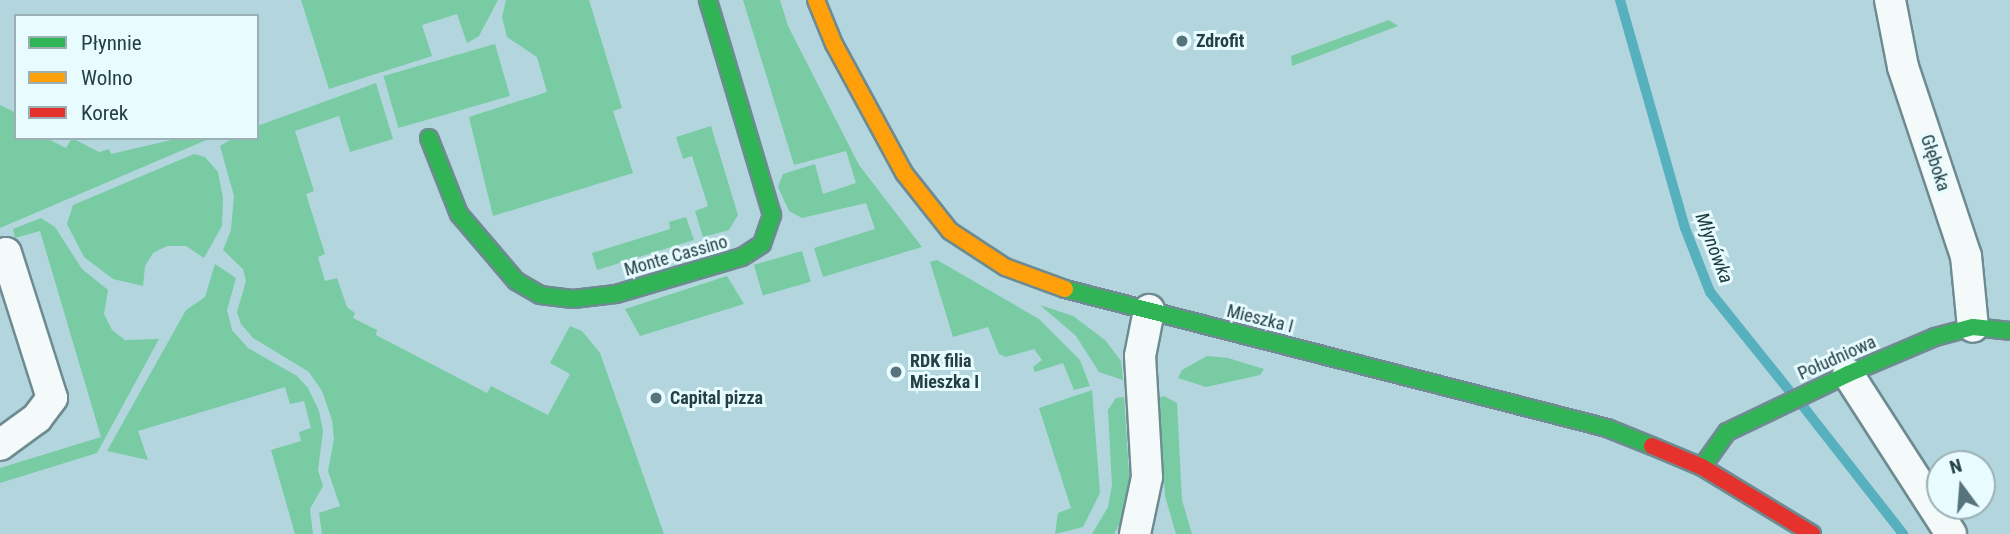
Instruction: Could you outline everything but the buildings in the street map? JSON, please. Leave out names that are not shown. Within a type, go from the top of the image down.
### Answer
[{"type":"street","name":"Monte Cassino","points":[[429,138],[459,214],[516,281],[540,295],[573,299],[616,294],[742,257],[762,244],[772,215],[708,0]]},
{"type":"street","name":"Mieszka I","points":[[816,0],[834,44],[904,173],[950,232],[1005,267],[1066,289],[1607,428],[1702,467],[1812,534]]},
{"type":"street","name":"Głęboka","points":[[1890,0],[1903,67],[1966,256],[1973,327]]},
{"type":"street","points":[[0,255],[6,253],[52,398],[37,418],[0,445]]},
{"type":"street","points":[[1137,533],[1147,477],[1140,356],[1149,310]]},
{"type":"street","name":"Południowa","points":[[1702,467],[1727,432],[1763,412],[1835,380],[1935,337],[1973,327],[2010,331]]},
{"type":"street","points":[[1835,380],[1951,534]]},
{"type":"green space","points":[[301,0],[498,0],[479,36],[467,43],[457,14],[422,25],[432,56],[329,89]]},
{"type":"green space","points":[[506,0],[589,0],[622,108],[613,111],[633,173],[493,216],[469,117],[547,92],[537,57],[507,37],[502,17]]},
{"type":"green space","points":[[743,0],[780,0],[788,26],[859,165],[922,247],[823,277],[814,248],[875,229],[866,203],[802,218],[789,211],[778,187],[783,174],[815,164],[823,194],[856,183],[846,151],[794,165]]},
{"type":"green space","points":[[1389,20],[1398,26],[1292,66],[1291,56]]},
{"type":"green space","points":[[495,44],[510,96],[398,128],[383,76]]},
{"type":"green space","points":[[376,83],[393,139],[350,152],[339,116],[295,131],[314,191],[306,194],[325,254],[318,257],[325,281],[337,278],[347,307],[355,313],[353,318],[377,330],[376,335],[487,393],[491,386],[548,415],[570,374],[550,363],[570,326],[582,331],[600,353],[664,534],[322,534],[319,513],[340,506],[328,471],[334,439],[332,420],[322,391],[309,372],[253,338],[241,324],[237,312],[246,281],[243,269],[223,250],[231,230],[234,196],[220,146],[230,140],[259,140],[259,125]]},
{"type":"green space","points":[[0,105],[14,112],[14,140],[50,140],[66,148],[71,140],[76,140],[99,152],[109,149],[111,154],[171,140],[206,140],[0,228]]},
{"type":"green space","points":[[711,126],[738,215],[729,230],[703,237],[695,211],[708,206],[692,156],[683,159],[676,137]]},
{"type":"green space","points":[[194,154],[205,157],[218,172],[223,198],[222,226],[204,258],[186,246],[167,246],[153,253],[145,266],[143,286],[113,279],[84,257],[67,224],[73,205]]},
{"type":"green space","points":[[686,217],[694,240],[597,270],[592,253],[670,229],[669,222]]},
{"type":"green space","points":[[41,218],[55,227],[82,269],[108,290],[104,314],[112,330],[125,340],[159,339],[97,453],[0,483],[0,468],[101,437],[40,231],[15,238],[13,229]]},
{"type":"green space","points":[[802,251],[811,282],[763,296],[754,265]]},
{"type":"green space","points":[[937,260],[1039,319],[1080,360],[1090,386],[1074,390],[1063,363],[1035,372],[1033,367],[1042,360],[1034,349],[1006,357],[999,354],[988,327],[953,337],[930,262]]},
{"type":"green space","points":[[215,264],[236,278],[227,310],[232,330],[248,348],[297,376],[308,388],[319,411],[323,431],[318,470],[323,486],[310,509],[313,534],[295,534],[271,450],[301,441],[299,432],[311,428],[304,401],[290,404],[285,387],[138,431],[148,460],[107,451],[186,310],[205,297]]},
{"type":"green space","points":[[727,276],[744,304],[640,336],[625,309]]},
{"type":"green space","points":[[1040,305],[1073,316],[1105,340],[1121,361],[1123,380],[1099,372],[1076,336]]},
{"type":"green space","points":[[1207,356],[1228,358],[1264,369],[1260,375],[1206,387],[1178,378],[1182,370]]},
{"type":"green space","points":[[1092,390],[1100,493],[1083,527],[1055,534],[1058,513],[1071,508],[1039,408]]},
{"type":"green space","points":[[1164,396],[1177,403],[1182,500],[1192,534],[1176,534],[1165,496],[1159,398]]},
{"type":"green space","points":[[1124,397],[1130,489],[1124,516],[1114,534],[1092,534],[1108,507],[1112,485],[1108,410],[1116,398]]},
{"type":"waterway","name":"Młynówka","points":[[1620,0],[1685,228],[1710,292],[1792,394]]},
{"type":"waterway","name":"Młynówka","points":[[1802,405],[1903,534]]},
{"type":"traffic: fast","points":[[429,138],[459,214],[516,281],[540,295],[573,299],[616,294],[742,257],[762,244],[772,215],[708,0]]},
{"type":"traffic: fast","points":[[1065,289],[1607,428],[1652,446]]},
{"type":"traffic: fast","points":[[1702,467],[1727,432],[1848,374],[1935,337],[1973,327],[2010,331]]},
{"type":"traffic: slow","points":[[816,0],[834,44],[904,173],[950,231],[1005,267],[1065,289]]},
{"type":"traffic: jam","points":[[1652,446],[1702,467],[1812,534]]},
{"type":"place","name":"Zdrofit","points":[[1182,41]]},
{"type":"place","name":"RDK filia Mieszka I","points":[[896,372]]},
{"type":"place","name":"Capital pizza","points":[[656,398]]}]
